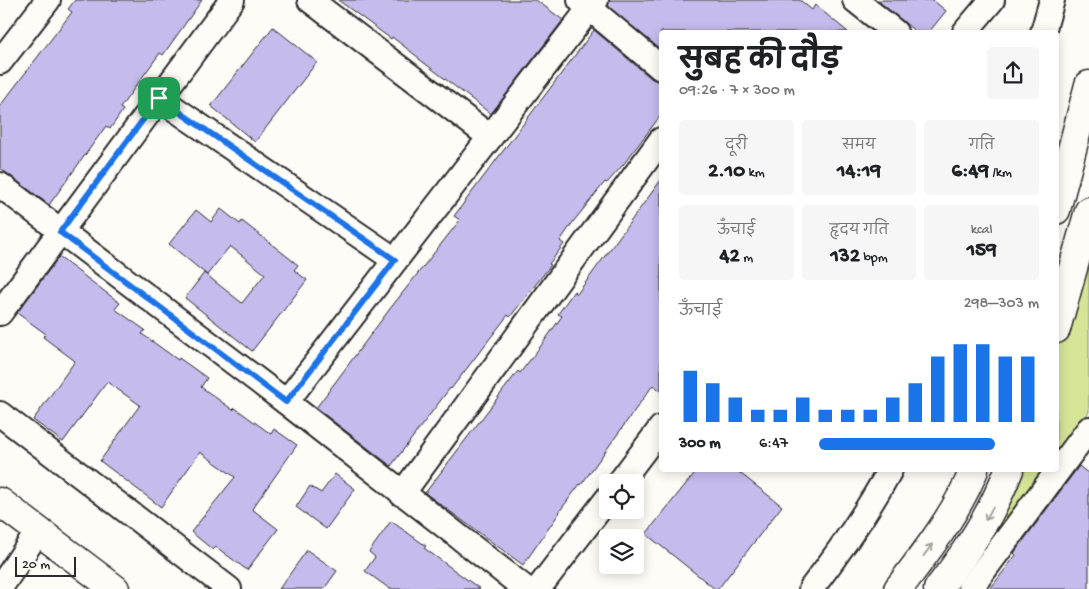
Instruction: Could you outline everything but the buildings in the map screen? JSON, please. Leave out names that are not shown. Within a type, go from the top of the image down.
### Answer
[{"type":"street","points":[[0,62],[48,0]]},
{"type":"street","points":[[0,313],[232,0]]},
{"type":"street","points":[[310,0],[490,137]]},
{"type":"street","points":[[855,0],[892,30]]},
{"type":"street","points":[[968,30],[992,0]]},
{"type":"street","points":[[1044,30],[1052,0]]},
{"type":"street","points":[[286,402],[490,137],[589,2],[659,66]]},
{"type":"street","points":[[1059,199],[1089,85]]},
{"type":"street","points":[[159,98],[395,260]]},
{"type":"street","points":[[402,494],[659,143]]},
{"type":"street","points":[[0,185],[286,402],[526,589]]},
{"type":"street","points":[[1059,318],[1089,211]]},
{"type":"street","points":[[0,414],[229,589]]},
{"type":"street","points":[[1059,469],[1089,429]]},
{"type":"street","points":[[626,474],[659,431]]},
{"type":"street","points":[[811,589],[837,555],[889,472]]},
{"type":"street","points":[[898,589],[942,532],[968,486],[973,472]]},
{"type":"street","points":[[938,589],[968,550],[997,500],[1008,472]]},
{"type":"street","points":[[970,589],[1057,472]]},
{"type":"street","points":[[0,502],[115,589]]},
{"type":"street","points":[[538,589],[599,510]]},
{"type":"street","points":[[3,585],[39,530]]},
{"type":"green space","points":[[1089,238],[1089,412],[1059,453],[1059,343]]},
{"type":"green space","points":[[1014,472],[1045,472],[990,546],[996,512]]},
{"type":"route","points":[[159,98],[395,260],[286,402],[60,232],[159,98]]}]
